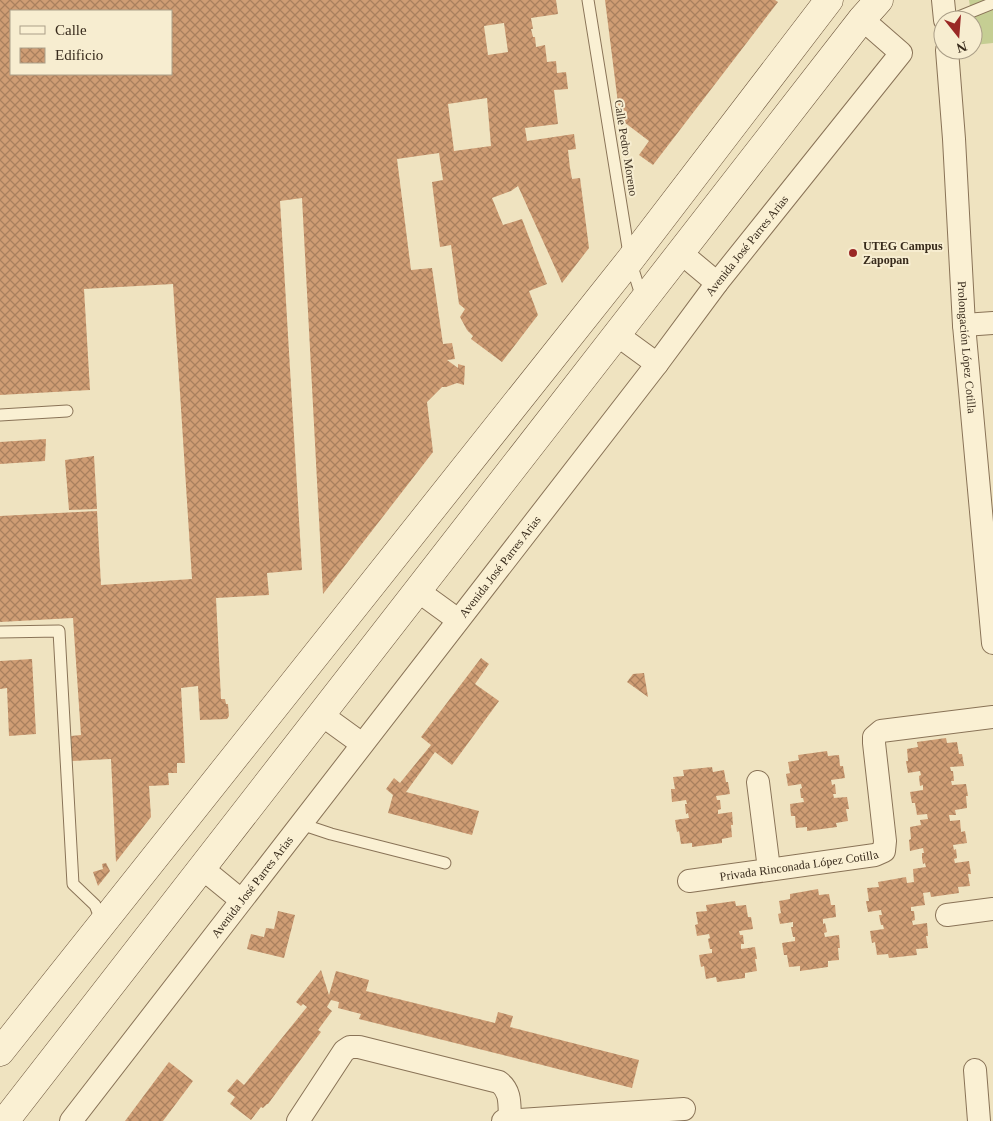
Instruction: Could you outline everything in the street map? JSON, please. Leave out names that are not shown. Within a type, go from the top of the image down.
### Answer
[{"type":"main road","points":[[0,1052],[630,260],[829,0]]},
{"type":"main road","name":"Avenida José Parres Arias","points":[[6,1121],[616,334],[871,10]]},
{"type":"street","name":"Avenida José Parres Arias","points":[[71,1121],[717,283],[901,53],[871,10]]},
{"type":"street","name":"Prolongación López Cotilla","points":[[948,60],[964,325],[993,643]]},
{"type":"street","points":[[680,252],[717,283]]},
{"type":"street","points":[[964,325],[993,323]]},
{"type":"street","points":[[616,334],[656,364]]},
{"type":"street","points":[[418,591],[458,620]]},
{"type":"street","points":[[322,715],[362,744]]},
{"type":"street","name":"Privada Rinconada López Cotilla","points":[[688,881],[875,855],[884,851],[885,841],[874,737],[881,731],[993,717]]},
{"type":"street","points":[[758,782],[769,869]]},
{"type":"street","points":[[203,869],[241,900]]},
{"type":"street","points":[[947,915],[993,909]]},
{"type":"street","points":[[298,1121],[344,1052],[350,1047],[360,1047],[499,1082],[508,1093],[510,1121]]},
{"type":"street","points":[[975,1070],[979,1121]]},
{"type":"street","points":[[503,1121],[684,1109]]},
{"type":"lane","name":"Calle Pedro Moreno","points":[[588,0],[630,260],[643,300]]},
{"type":"lane","points":[[976,10],[993,3]]},
{"type":"lane","points":[[0,415],[66,411]]},
{"type":"lane","points":[[0,632],[60,631],[73,884],[95,905],[102,924]]},
{"type":"lane","points":[[301,824],[331,834],[445,864]]},
{"type":"green space","points":[[969,0],[993,0],[993,43],[983,44],[983,10],[970,10]]},
{"type":"building","points":[[0,0],[556,0],[558,14],[531,18],[533,29],[531,29],[533,37],[535,37],[536,47],[545,45],[547,62],[556,61],[557,73],[566,72],[568,89],[554,90],[558,124],[525,128],[527,141],[574,134],[576,149],[568,150],[570,168],[572,179],[580,178],[589,248],[562,283],[518,186],[511,191],[492,198],[503,225],[522,219],[547,284],[529,291],[538,315],[502,362],[471,339],[473,336],[467,330],[460,317],[465,309],[459,304],[451,245],[440,247],[432,182],[443,180],[439,153],[397,159],[411,270],[432,268],[443,344],[452,343],[455,359],[447,360],[458,368],[458,364],[465,366],[464,385],[457,383],[442,387],[427,402],[433,452],[323,594],[302,198],[280,201],[302,570],[267,573],[269,595],[216,598],[221,699],[225,699],[226,704],[228,704],[229,716],[227,719],[200,720],[198,686],[181,688],[185,763],[177,763],[177,773],[168,773],[169,785],[149,786],[151,817],[116,862],[111,759],[72,761],[71,736],[81,735],[73,618],[0,622],[0,516],[97,511],[101,585],[192,579],[173,284],[84,289],[90,390],[0,395]],"holes":[[[504,23],[508,52],[488,55],[484,26]],[[487,98],[491,146],[454,151],[448,104]]]},
{"type":"building","points":[[605,0],[775,0],[778,2],[653,165],[639,155],[649,141],[620,119]]},
{"type":"building","points":[[46,439],[45,461],[0,464],[0,442]]},
{"type":"building","points":[[94,456],[97,509],[69,510],[65,460]]},
{"type":"building","points":[[481,658],[489,664],[475,684],[499,701],[452,765],[435,752],[406,792],[479,811],[472,835],[388,813],[393,795],[386,789],[394,778],[400,783],[431,745],[421,737]]},
{"type":"building","points":[[32,659],[36,734],[9,736],[7,688],[0,689],[0,661]]},
{"type":"building","points":[[644,673],[648,697],[627,682],[633,674]]},
{"type":"building","points":[[946,738],[947,743],[957,742],[964,766],[950,767],[951,771],[953,771],[954,781],[951,781],[952,785],[966,784],[967,808],[955,810],[956,815],[949,815],[950,821],[960,820],[961,832],[965,831],[967,843],[953,845],[954,850],[956,849],[957,858],[954,859],[955,863],[969,861],[971,874],[968,874],[970,886],[958,887],[959,893],[931,897],[930,892],[923,893],[925,905],[911,907],[911,911],[914,911],[915,920],[912,921],[913,925],[927,923],[928,936],[926,936],[928,948],[916,949],[917,955],[889,958],[888,954],[877,955],[875,942],[872,943],[870,931],[884,929],[879,915],[882,915],[881,910],[868,912],[866,901],[869,901],[867,888],[879,887],[878,882],[906,877],[907,883],[914,882],[913,869],[926,867],[925,863],[923,864],[922,858],[923,848],[910,851],[910,827],[921,825],[920,820],[928,819],[927,814],[917,815],[915,803],[912,803],[910,792],[923,790],[923,785],[920,786],[920,771],[908,773],[907,749],[918,747],[917,742]]},
{"type":"building","points":[[827,751],[828,756],[839,755],[840,766],[843,766],[845,778],[831,780],[832,785],[835,784],[836,794],[833,794],[834,798],[847,797],[848,821],[836,823],[837,827],[807,831],[807,827],[796,828],[795,816],[791,816],[790,804],[804,802],[803,798],[801,798],[801,784],[788,786],[786,774],[790,773],[788,762],[799,760],[798,755]]},
{"type":"building","points":[[712,767],[713,772],[724,770],[726,782],[728,782],[730,794],[716,796],[717,800],[720,800],[721,809],[718,810],[718,814],[732,812],[732,837],[722,839],[722,843],[692,847],[692,843],[681,844],[675,820],[689,818],[688,813],[686,814],[686,800],[672,802],[671,789],[675,789],[673,777],[684,776],[683,770]]},
{"type":"building","points":[[106,863],[110,871],[98,886],[93,872],[103,869],[102,864]]},
{"type":"building","points":[[818,889],[819,895],[829,894],[831,905],[835,905],[836,917],[823,919],[823,924],[825,923],[827,932],[824,933],[825,937],[839,935],[839,960],[828,961],[828,967],[800,971],[800,966],[789,967],[787,955],[784,955],[782,943],[795,941],[795,937],[793,937],[791,927],[793,927],[793,922],[780,924],[778,914],[781,913],[779,901],[790,899],[790,894]]},
{"type":"building","points":[[735,901],[736,906],[746,905],[748,917],[751,917],[753,929],[739,931],[740,935],[743,935],[744,944],[741,944],[741,949],[755,947],[757,971],[745,973],[745,978],[717,982],[716,977],[706,979],[704,966],[701,967],[699,955],[712,953],[712,949],[710,949],[708,939],[710,938],[709,934],[697,936],[695,925],[698,924],[696,912],[707,911],[706,905]]},
{"type":"building","points":[[278,911],[295,915],[284,958],[247,949],[251,934],[264,937],[266,928],[274,929]]},
{"type":"building","points":[[321,970],[329,995],[336,971],[369,980],[366,991],[495,1023],[498,1012],[513,1016],[510,1027],[639,1060],[632,1088],[359,1019],[361,1014],[338,1008],[339,1002],[331,1000],[327,1007],[332,1011],[318,1030],[321,1032],[268,1104],[263,1108],[261,1107],[251,1120],[230,1104],[235,1097],[227,1091],[237,1079],[244,1085],[307,1007],[303,1004],[301,1006],[296,1002]]},
{"type":"building","points":[[169,1062],[193,1081],[163,1121],[125,1121]]},
{"type":"place","name":"UTEG Campus Zapopan","points":[[853,253]]}]
